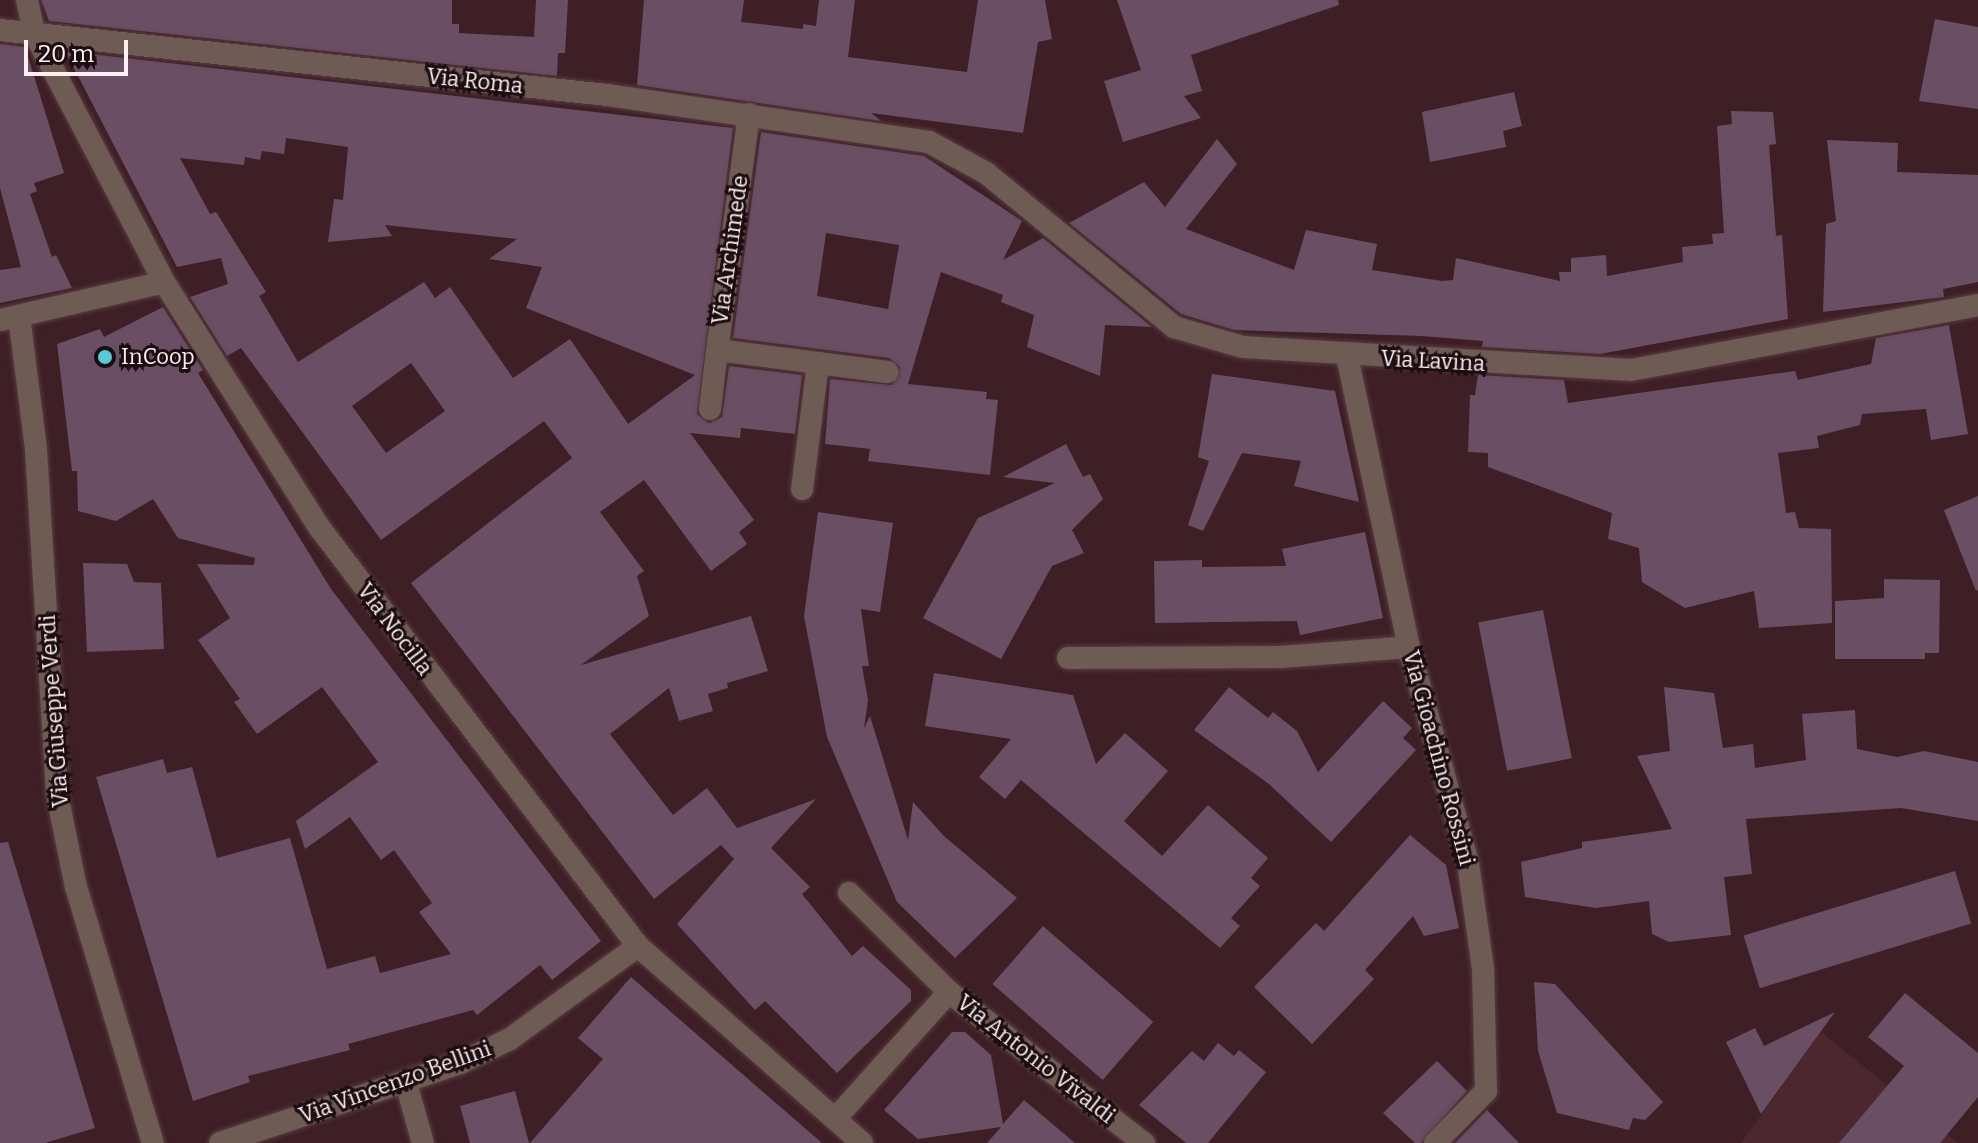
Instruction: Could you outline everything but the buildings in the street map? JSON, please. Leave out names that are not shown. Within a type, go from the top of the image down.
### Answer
[{"type":"street","name":"Via Nocilla","points":[[27,0],[34,33],[164,282],[319,527],[638,946],[862,1143]]},
{"type":"street","name":"Via Roma","points":[[0,30],[749,114],[948,149]]},
{"type":"street","name":"Via Archimede","points":[[749,114],[717,350],[887,372]]},
{"type":"street","name":"Via Lavina","points":[[948,149],[986,173],[1174,327],[1243,347],[1347,356],[1631,370],[1978,305]]},
{"type":"street","points":[[9,318],[164,282]]},
{"type":"street","name":"Via Giuseppe Verdi","points":[[9,318],[36,449],[57,794],[76,887],[153,1143]]},
{"type":"street","points":[[710,409],[717,350]]},
{"type":"street","name":"Via Gioachino Rossini","points":[[1347,356],[1409,647],[1468,863],[1483,968],[1486,1091],[1435,1143]]},
{"type":"street","points":[[802,489],[818,363]]},
{"type":"street","points":[[1068,658],[1280,657],[1409,647]]},
{"type":"street","points":[[849,893],[949,992]]},
{"type":"street","name":"Via Vincenzo Bellini","points":[[220,1143],[406,1083],[510,1039],[638,946]]},
{"type":"street","name":"Via Antonio Vivaldi","points":[[835,1119],[949,992],[1144,1143]]},
{"type":"street","points":[[406,1083],[423,1143]]},
{"type":"shaded area","points":[[1821,1032],[1958,1143],[1741,1143]]},
{"type":"place","name":"InCoop","points":[[105,357]]}]
